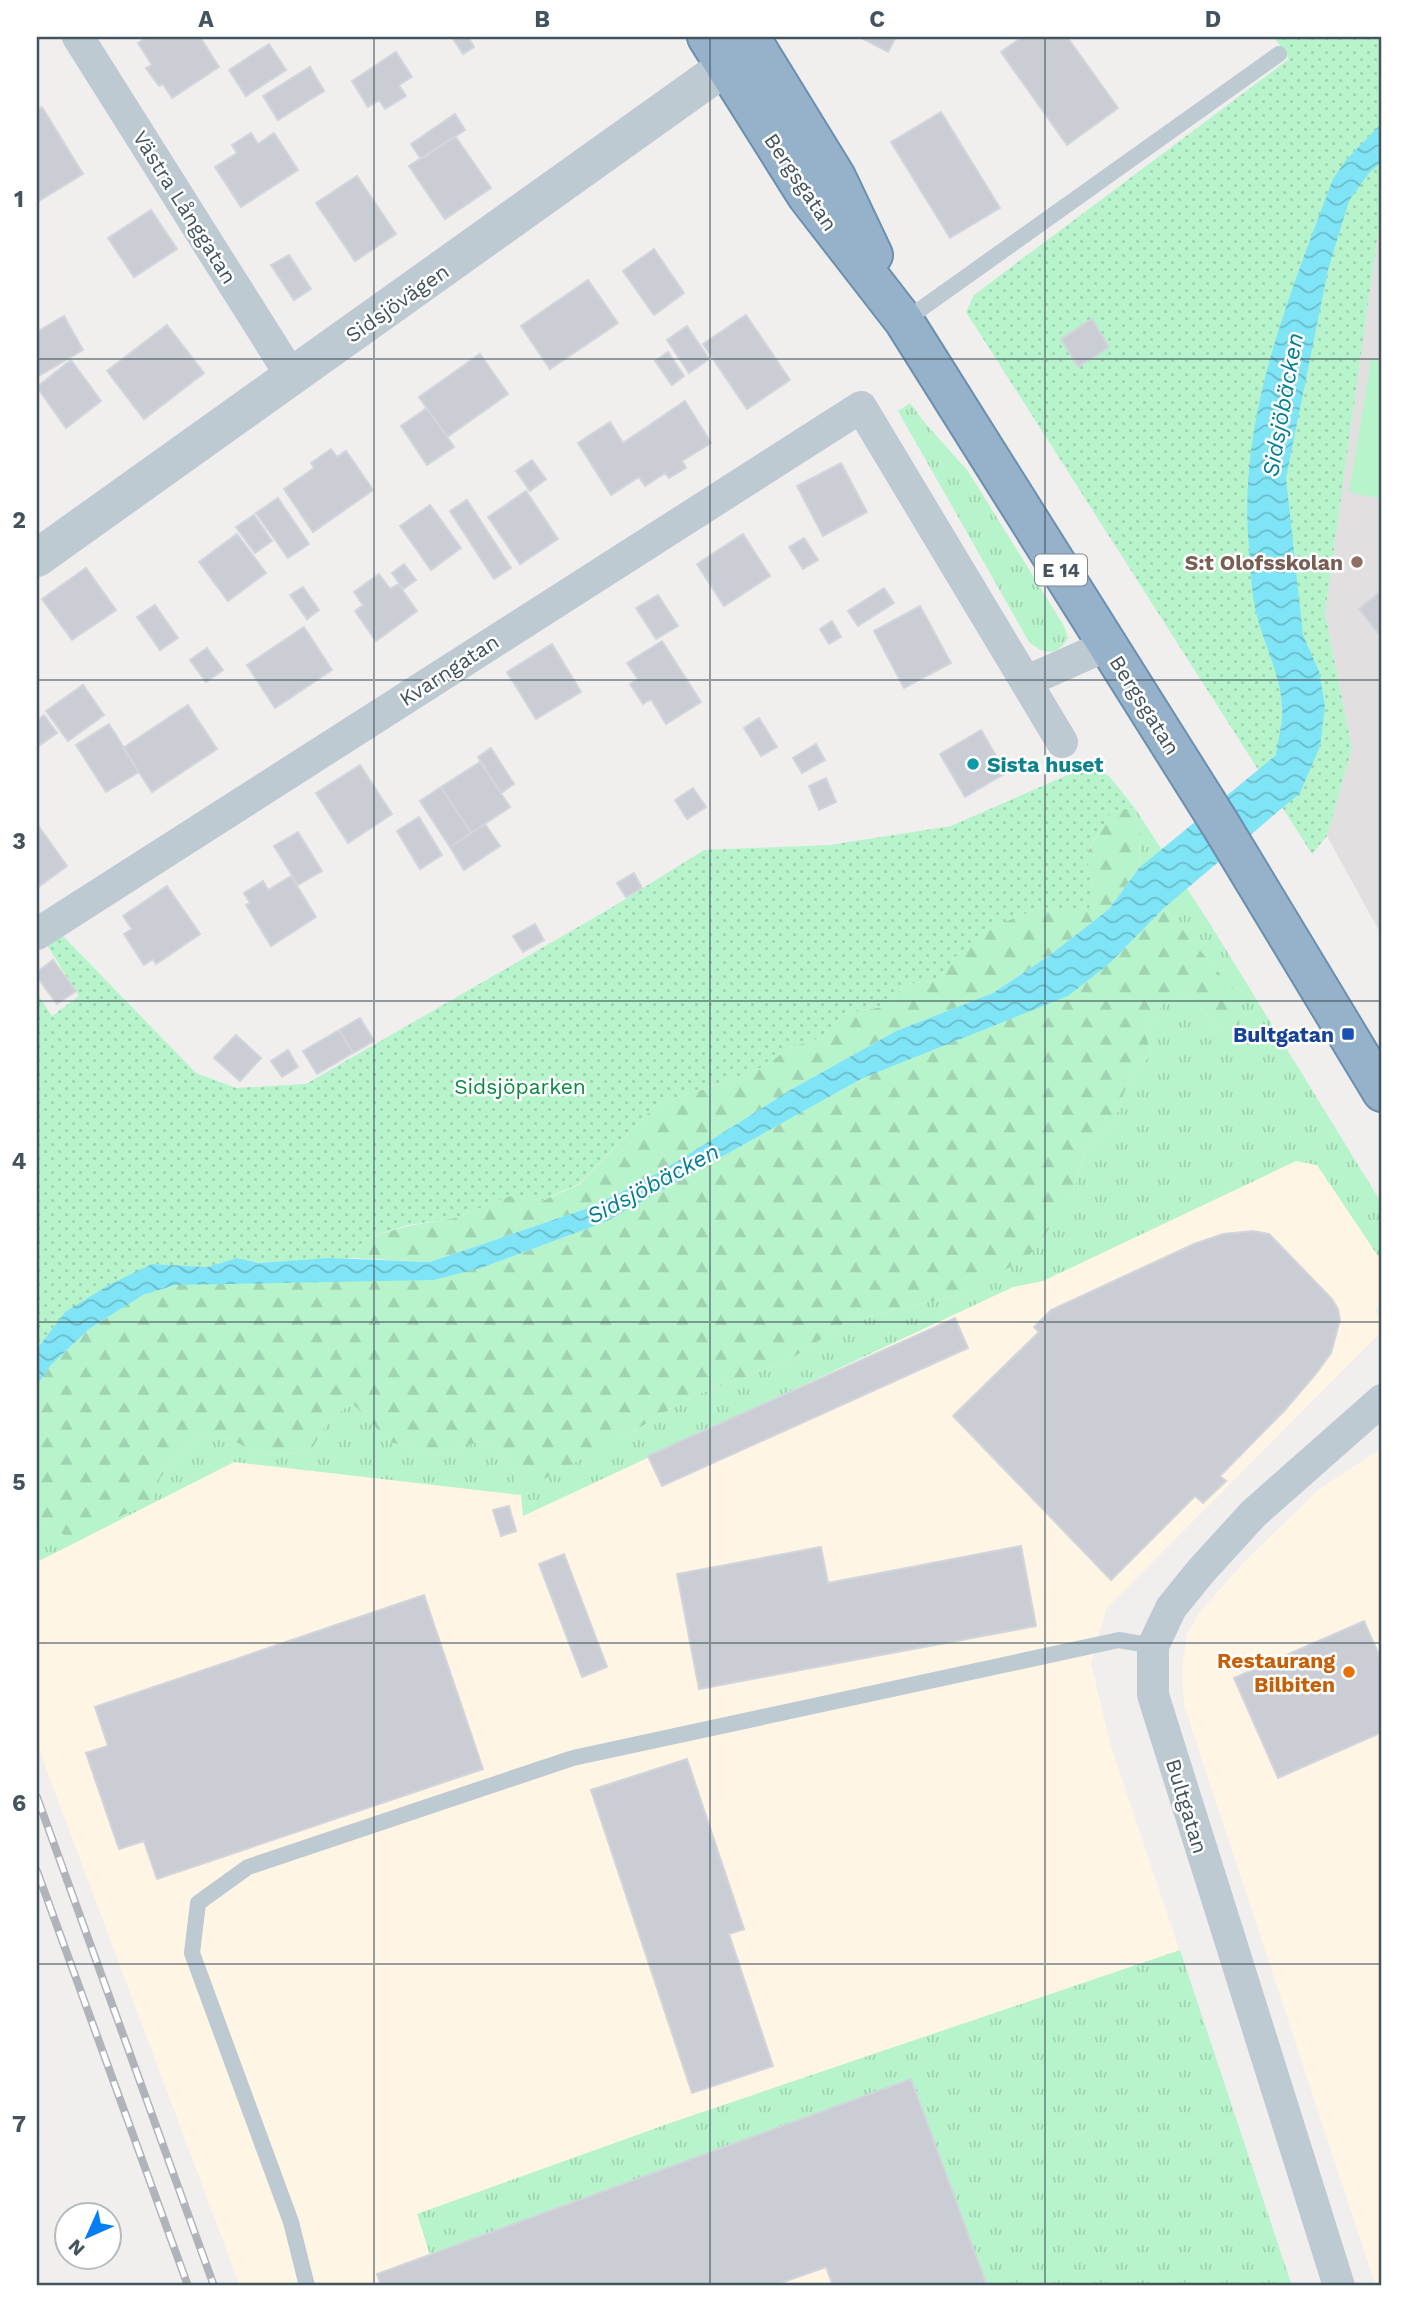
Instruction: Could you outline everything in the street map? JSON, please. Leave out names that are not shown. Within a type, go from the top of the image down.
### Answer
[{"type":"highway","name":"Bergsgatan","points":[[753,41],[836,177],[904,321]]},
{"type":"highway","name":"Bergsgatan","points":[[716,52],[807,196],[904,321],[1108,645],[1382,1092]]},
{"type":"street","name":"Västra Långgatan","points":[[78,37],[292,377]]},
{"type":"street","name":"Sidsjövägen","points":[[37,558],[667,111],[716,52],[753,41]]},
{"type":"street","name":"Kvarngatan","points":[[37,934],[861,407],[1027,681]]},
{"type":"street","points":[[1062,742],[1027,681],[1108,645]]},
{"type":"street","name":"Bultgatan","points":[[1339,2286],[1153,1695],[1153,1646],[1171,1608],[1244,1523],[1382,1400]]},
{"type":"lane","points":[[904,321],[1279,54]]},
{"type":"lane","points":[[307,2286],[291,2222],[192,1953],[198,1903],[248,1867],[573,1758],[1119,1640],[1153,1646]]},
{"type":"shaded area","name":"S:t Olofsskolan","points":[[1382,215],[1382,936],[1327,836],[1352,747],[1325,613]]},
{"type":"shaded area","points":[[1296,1161],[1317,1165],[1382,1262],[1382,1297],[1375,1312],[1382,1321],[1382,1331],[1106,1609],[1091,1663],[1110,1743],[1292,2286],[240,2286],[37,1744],[37,1562],[234,1462],[521,1495],[524,1516],[1013,1287],[1043,1281]]},
{"type":"shaded area","points":[[1382,1448],[1382,2286],[1376,2286],[1184,1705],[1182,1670],[1187,1634],[1200,1612],[1244,1562],[1319,1489]]},
{"type":"green space","points":[[1274,37],[1382,37],[1382,215],[1325,613],[1352,748],[1327,836],[1312,854],[966,312],[974,295],[1289,59]]},
{"type":"green space","points":[[1371,359],[1382,361],[1382,499],[1349,492]]},
{"type":"green space","points":[[910,403],[968,471],[1064,626],[1068,638],[1055,651],[1045,651],[1029,642],[898,411]]},
{"type":"green space","name":"Sidsjöparken","points":[[1088,766],[1109,776],[1134,807],[1111,812],[1086,854],[1093,888],[1089,908],[1063,910],[1042,907],[984,930],[956,956],[938,980],[907,984],[882,1007],[842,1014],[823,1037],[790,1047],[768,1064],[743,1076],[656,1105],[580,1183],[541,1201],[510,1196],[455,1218],[408,1225],[366,1238],[352,1258],[259,1263],[237,1258],[207,1267],[152,1264],[65,1312],[37,1349],[37,993],[52,1016],[79,996],[47,945],[62,935],[196,1073],[236,1088],[306,1084],[611,908],[704,850],[830,845],[951,826]]},
{"type":"green space","points":[[1134,807],[1212,927],[1382,1204],[1382,1262],[1317,1165],[1296,1161],[1043,1281],[1013,1287],[523,1516],[521,1495],[234,1462],[37,1562],[37,1526],[152,1501],[160,1478],[197,1435],[229,1439],[265,1456],[310,1452],[328,1421],[352,1402],[390,1442],[438,1455],[482,1441],[508,1450],[516,1483],[625,1436],[691,1397],[788,1361],[849,1321],[962,1294],[1072,1198],[1084,1153],[1112,1127],[1130,1076],[1151,1055],[1145,1030],[1164,1002],[1189,997],[1221,1030],[1236,994],[1164,908],[1139,868],[1140,835]]},
{"type":"green space","points":[[1134,807],[1140,835],[1139,868],[1109,909],[1050,955],[993,993],[896,1031],[792,1089],[665,1169],[594,1206],[430,1262],[352,1258],[366,1238],[408,1226],[455,1218],[510,1196],[542,1201],[580,1184],[656,1105],[743,1076],[768,1064],[790,1047],[823,1037],[842,1014],[882,1007],[907,984],[938,980],[956,956],[984,930],[1042,907],[1063,910],[1093,888],[1086,855],[1111,812]]},
{"type":"green space","points":[[1164,908],[1237,994],[1240,1030],[1221,1030],[1189,997],[1164,1003],[1145,1030],[1151,1055],[1130,1076],[1112,1127],[1084,1153],[1072,1198],[1028,1257],[962,1294],[849,1321],[788,1361],[691,1397],[529,1487],[516,1483],[508,1450],[482,1441],[438,1455],[390,1442],[352,1403],[328,1421],[310,1452],[265,1456],[229,1439],[197,1435],[160,1478],[153,1501],[72,1539],[45,1524],[37,1526],[37,1385],[51,1365],[89,1329],[143,1295],[175,1285],[281,1282],[481,1268],[605,1222],[863,1078],[1001,1022],[1110,963]]},
{"type":"green space","points":[[1180,1950],[1292,2286],[977,2286],[986,2282],[911,2079],[430,2255],[417,2214],[673,2122]]},
{"type":"water","name":"Sidsjöbäcken","points":[[1382,123],[1382,161],[1369,173],[1349,201],[1328,270],[1286,478],[1303,635],[1319,671],[1325,706],[1320,746],[1300,793],[1164,908],[1110,963],[1068,996],[863,1078],[605,1222],[481,1268],[433,1280],[175,1285],[143,1295],[89,1329],[51,1365],[37,1385],[37,1349],[65,1312],[109,1285],[152,1264],[207,1267],[237,1258],[259,1263],[329,1258],[430,1262],[594,1206],[665,1169],[792,1089],[896,1031],[993,993],[1050,955],[1109,909],[1139,868],[1276,755],[1282,720],[1281,696],[1260,628],[1252,591],[1247,500],[1251,452],[1270,359],[1333,179],[1346,160]]},
{"type":"building","points":[[147,37],[200,37],[219,67],[172,98],[163,84],[159,86],[146,68],[152,65],[138,43]]},
{"type":"building","points":[[452,37],[468,37],[474,47],[463,54]]},
{"type":"building","points":[[860,37],[896,37],[888,52]]},
{"type":"building","points":[[1022,37],[1067,37],[1118,108],[1067,145],[1001,52]]},
{"type":"building","points":[[269,44],[286,70],[246,96],[229,70]]},
{"type":"building","points":[[396,52],[412,77],[399,85],[406,96],[385,109],[379,100],[368,107],[352,81]]},
{"type":"building","points":[[310,67],[324,91],[278,120],[263,96]]},
{"type":"building","points":[[42,107],[83,174],[39,201],[37,110]]},
{"type":"building","points":[[941,112],[1000,208],[950,238],[891,142]]},
{"type":"building","points":[[455,114],[465,130],[421,159],[411,144]]},
{"type":"building","points":[[251,133],[258,144],[274,133],[298,170],[241,207],[215,167],[237,153],[232,145]]},
{"type":"building","points":[[455,136],[491,188],[445,219],[409,166]]},
{"type":"building","points":[[357,176],[396,234],[355,261],[316,203]]},
{"type":"building","points":[[151,210],[177,249],[134,277],[108,238]]},
{"type":"building","points":[[654,249],[684,293],[654,315],[623,271]]},
{"type":"building","points":[[289,255],[311,289],[294,300],[271,265]]},
{"type":"building","points":[[588,280],[618,323],[550,369],[521,326]]},
{"type":"building","points":[[746,315],[790,380],[747,409],[703,344]]},
{"type":"building","points":[[64,316],[83,350],[37,377],[37,332]]},
{"type":"building","points":[[1092,319],[1109,347],[1078,367],[1061,339]]},
{"type":"building","points":[[167,325],[204,373],[144,419],[107,371]]},
{"type":"building","points":[[687,326],[709,359],[689,373],[667,340]]},
{"type":"building","points":[[668,352],[684,376],[672,385],[655,361]]},
{"type":"building","points":[[480,354],[508,394],[447,437],[419,397]]},
{"type":"building","points":[[71,360],[101,401],[66,428],[37,387]]},
{"type":"building","points":[[685,401],[711,443],[682,461],[686,468],[669,478],[665,473],[645,486],[639,477],[611,495],[578,443],[610,422],[623,443]]},
{"type":"building","points":[[427,408],[454,447],[427,465],[401,426]]},
{"type":"building","points":[[331,449],[337,457],[346,451],[373,490],[313,532],[284,489],[314,468],[311,463]]},
{"type":"building","points":[[532,460],[546,479],[530,491],[516,471]]},
{"type":"building","points":[[841,463],[867,512],[823,536],[797,486]]},
{"type":"building","points":[[526,491],[558,539],[520,564],[488,517]]},
{"type":"building","points":[[278,498],[309,544],[288,558],[256,513]]},
{"type":"building","points":[[467,500],[511,568],[494,579],[450,511]]},
{"type":"building","points":[[430,505],[461,548],[431,570],[400,526]]},
{"type":"building","points":[[254,515],[272,541],[255,553],[236,527]]},
{"type":"building","points":[[237,534],[266,573],[228,601],[199,562]]},
{"type":"building","points":[[743,534],[770,576],[724,606],[697,564]]},
{"type":"building","points":[[804,538],[818,560],[803,569],[789,547]]},
{"type":"building","points":[[404,564],[416,580],[403,589],[392,573]]},
{"type":"building","points":[[86,568],[116,610],[72,640],[42,599]]},
{"type":"building","points":[[379,574],[390,589],[398,584],[417,611],[376,641],[355,611],[363,605],[354,592]]},
{"type":"building","points":[[303,587],[319,610],[307,619],[290,595]]},
{"type":"building","points":[[884,588],[894,603],[858,626],[848,611]]},
{"type":"building","points":[[1382,590],[1382,638],[1359,609]]},
{"type":"building","points":[[658,595],[678,626],[656,639],[636,608]]},
{"type":"building","points":[[155,605],[178,638],[160,650],[137,617]]},
{"type":"building","points":[[920,606],[951,663],[904,688],[874,631]]},
{"type":"building","points":[[832,621],[841,637],[829,644],[820,629]]},
{"type":"building","points":[[304,627],[332,670],[275,708],[247,665]]},
{"type":"building","points":[[662,641],[701,702],[666,724],[651,699],[643,704],[630,684],[638,679],[627,663]]},
{"type":"building","points":[[552,644],[581,692],[536,719],[507,672]]},
{"type":"building","points":[[207,648],[223,670],[206,682],[190,660]]},
{"type":"building","points":[[83,685],[104,715],[68,741],[46,711]]},
{"type":"building","points":[[188,705],[217,749],[152,792],[123,748]]},
{"type":"building","points":[[44,715],[57,733],[40,745],[37,741],[37,721]]},
{"type":"building","points":[[759,718],[777,747],[761,756],[744,728]]},
{"type":"building","points":[[109,724],[139,772],[106,792],[76,745]]},
{"type":"building","name":"Sista huset","points":[[981,730],[1006,773],[965,797],[940,754]]},
{"type":"building","points":[[816,744],[825,760],[802,773],[793,758]]},
{"type":"building","points":[[491,748],[514,784],[501,793],[478,757]]},
{"type":"building","points":[[480,762],[510,807],[471,833],[441,787]]},
{"type":"building","points":[[360,765],[392,814],[348,843],[316,793]]},
{"type":"building","points":[[826,778],[836,802],[819,810],[809,786]]},
{"type":"building","points":[[441,787],[471,833],[450,847],[420,801]]},
{"type":"building","points":[[693,788],[706,807],[687,819],[675,800]]},
{"type":"building","points":[[419,817],[442,855],[420,869],[397,831]]},
{"type":"building","points":[[37,824],[67,866],[37,888]]},
{"type":"building","points":[[485,824],[500,846],[464,870],[450,847]]},
{"type":"building","points":[[298,832],[322,871],[298,885],[274,846]]},
{"type":"building","points":[[634,873],[642,888],[626,897],[617,883]]},
{"type":"building","points":[[291,876],[316,917],[271,946],[246,905],[250,903],[244,893],[263,881],[268,890]]},
{"type":"building","points":[[167,886],[200,934],[156,964],[153,959],[144,965],[124,934],[132,929],[123,916]]},
{"type":"building","points":[[535,924],[544,940],[523,952],[513,936]]},
{"type":"building","points":[[53,960],[76,991],[57,1004],[37,977],[37,972]]},
{"type":"building","points":[[360,1018],[374,1041],[353,1053],[339,1030]]},
{"type":"building","points":[[339,1030],[353,1053],[317,1074],[303,1051]]},
{"type":"building","points":[[236,1035],[261,1058],[240,1081],[214,1058]]},
{"type":"building","points":[[288,1050],[298,1067],[282,1077],[271,1061]]},
{"type":"building","points":[[1253,1231],[1269,1234],[1332,1299],[1340,1320],[1331,1353],[1284,1411],[1220,1476],[1226,1481],[1203,1503],[1195,1496],[1111,1580],[953,1416],[1039,1332],[1034,1327],[1051,1310],[1194,1244],[1223,1234]]},
{"type":"building","points":[[955,1318],[968,1348],[662,1486],[648,1456]]},
{"type":"building","points":[[509,1506],[516,1531],[501,1536],[493,1510]]},
{"type":"building","points":[[1021,1546],[1036,1626],[699,1689],[677,1574],[821,1547],[828,1583]]},
{"type":"building","points":[[564,1554],[607,1667],[582,1677],[539,1564]]},
{"type":"building","points":[[424,1595],[483,1769],[157,1879],[144,1841],[119,1849],[86,1753],[108,1746],[95,1707]]},
{"type":"building","points":[[1364,1621],[1382,1662],[1382,1732],[1278,1778],[1234,1678]]},
{"type":"building","points":[[687,1759],[744,1929],[729,1934],[773,2066],[692,2093],[591,1790]]},
{"type":"building","points":[[911,2079],[986,2283],[977,2286],[833,2286],[826,2267],[772,2286],[381,2286],[377,2274]]},
{"type":"railway","points":[[37,1797],[214,2286]]},
{"type":"railway","points":[[37,1871],[188,2286]]},
{"type":"place","name":"S:t Olofsskolan","points":[[1357,562]]},
{"type":"place","name":"Sista huset","points":[[973,764]]},
{"type":"place","name":"Bultgatan","points":[[1348,1034]]},
{"type":"place","name":"Restaurang Bilbiten","points":[[1349,1672]]}]
